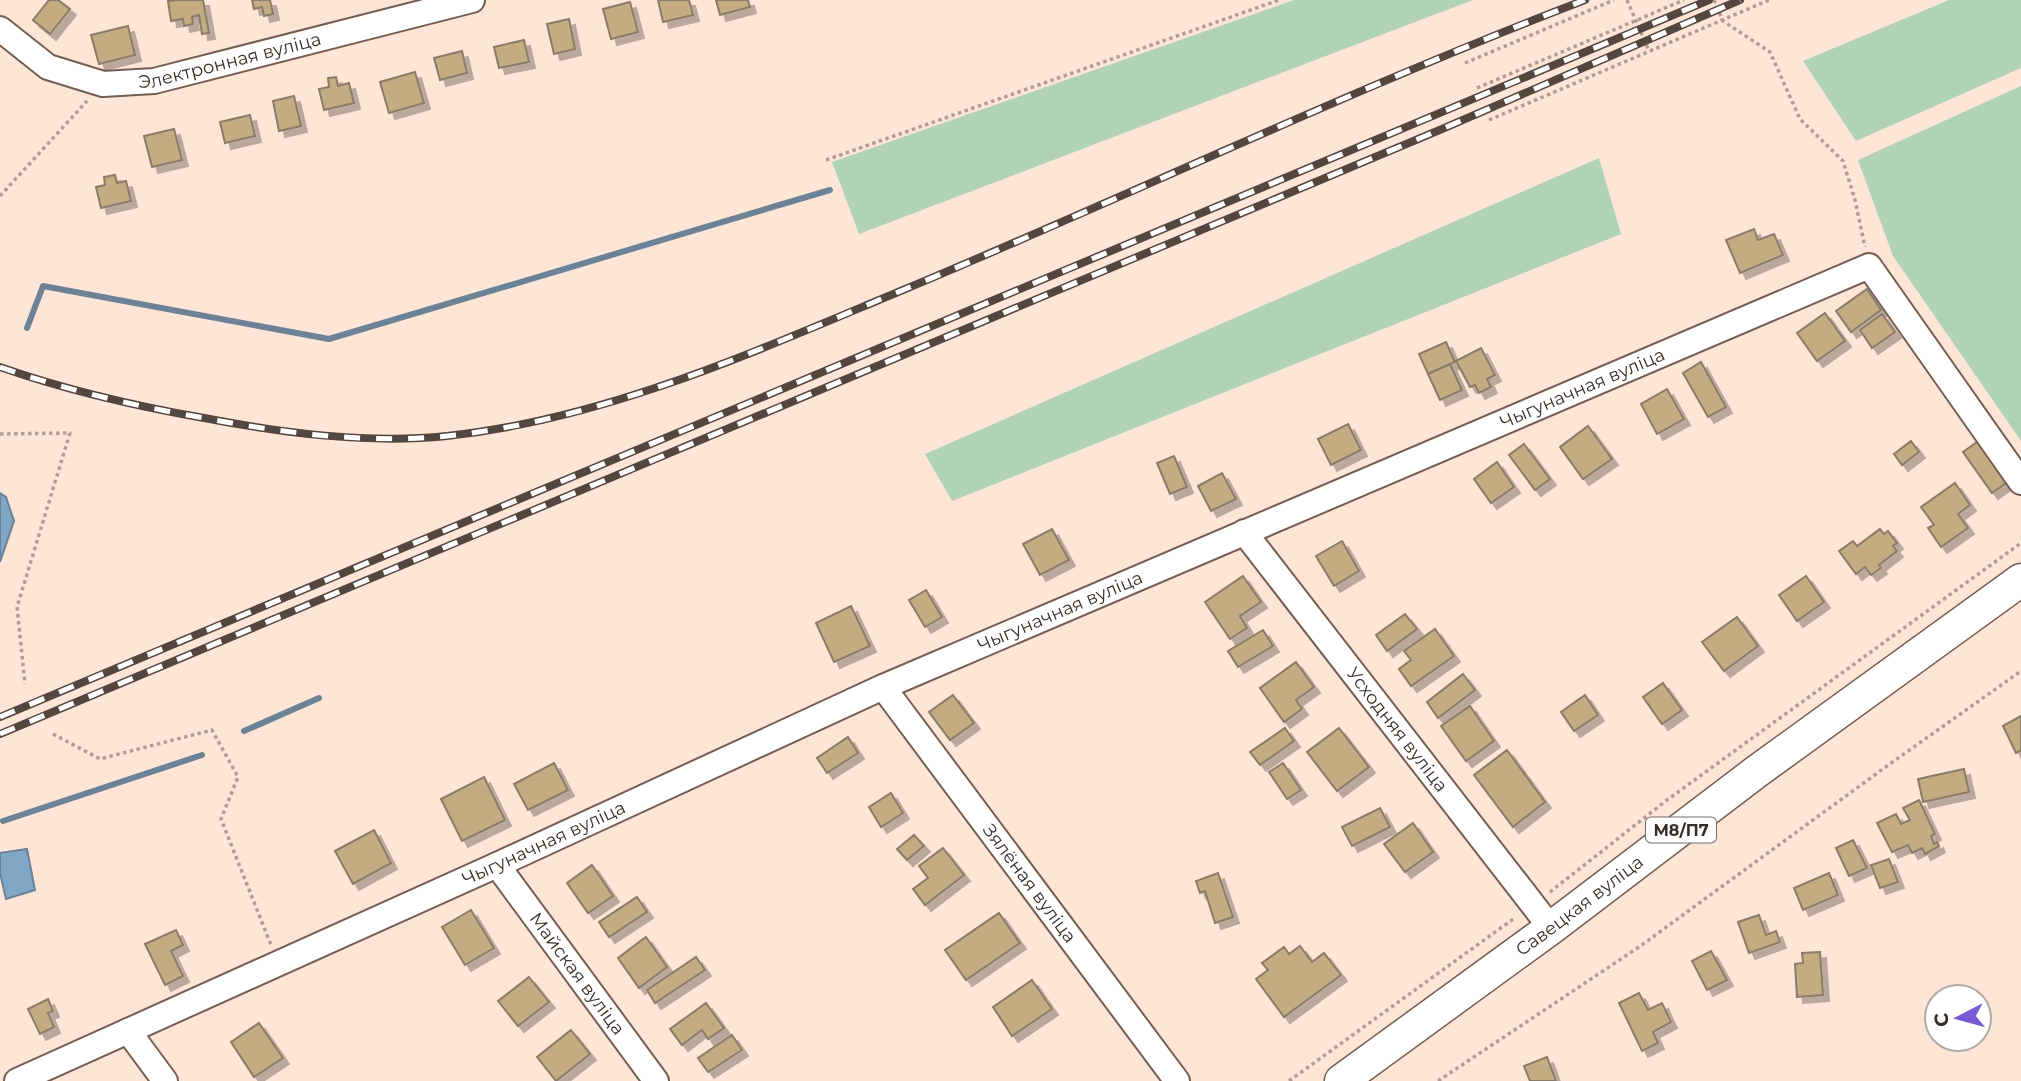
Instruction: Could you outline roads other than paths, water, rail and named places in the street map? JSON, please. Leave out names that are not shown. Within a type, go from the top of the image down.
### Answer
[{"type":"main road","name":"Савецкая вуліца","points":[[1341,1081],[1542,917],[1756,772],[2021,580]]},
{"type":"street","name":"Электронная вуліца","points":[[0,29],[48,67],[103,84],[154,81],[472,0]]},
{"type":"street","name":"Чыгуначная вуліца","points":[[17,1081],[497,865],[883,687],[1869,266],[2021,482]]},
{"type":"street","name":"Усходняя вуліца","points":[[1244,531],[1542,917]]},
{"type":"street","name":"Зялёная вуліца","points":[[883,687],[1177,1081]]},
{"type":"street","name":"Майская вуліца","points":[[497,865],[656,1081]]},
{"type":"street","points":[[128,1031],[166,1081]]},
{"type":"water","points":[[0,493],[6,497],[14,521],[0,562]]},
{"type":"water","points":[[27,849],[35,890],[6,899],[0,873],[0,853]]},
{"type":"waterway","points":[[27,328],[43,286],[329,339],[830,190]]},
{"type":"waterway","points":[[244,731],[319,698]]},
{"type":"waterway","points":[[3,821],[202,755]]},
{"type":"railway","points":[[0,367],[75,390],[152,408],[325,436],[386,439],[447,436],[565,415],[680,380],[736,359],[988,254],[1413,69],[1585,0]]},
{"type":"railway","points":[[0,717],[1709,0]]},
{"type":"railway","points":[[0,734],[1442,129],[1740,0]]}]
